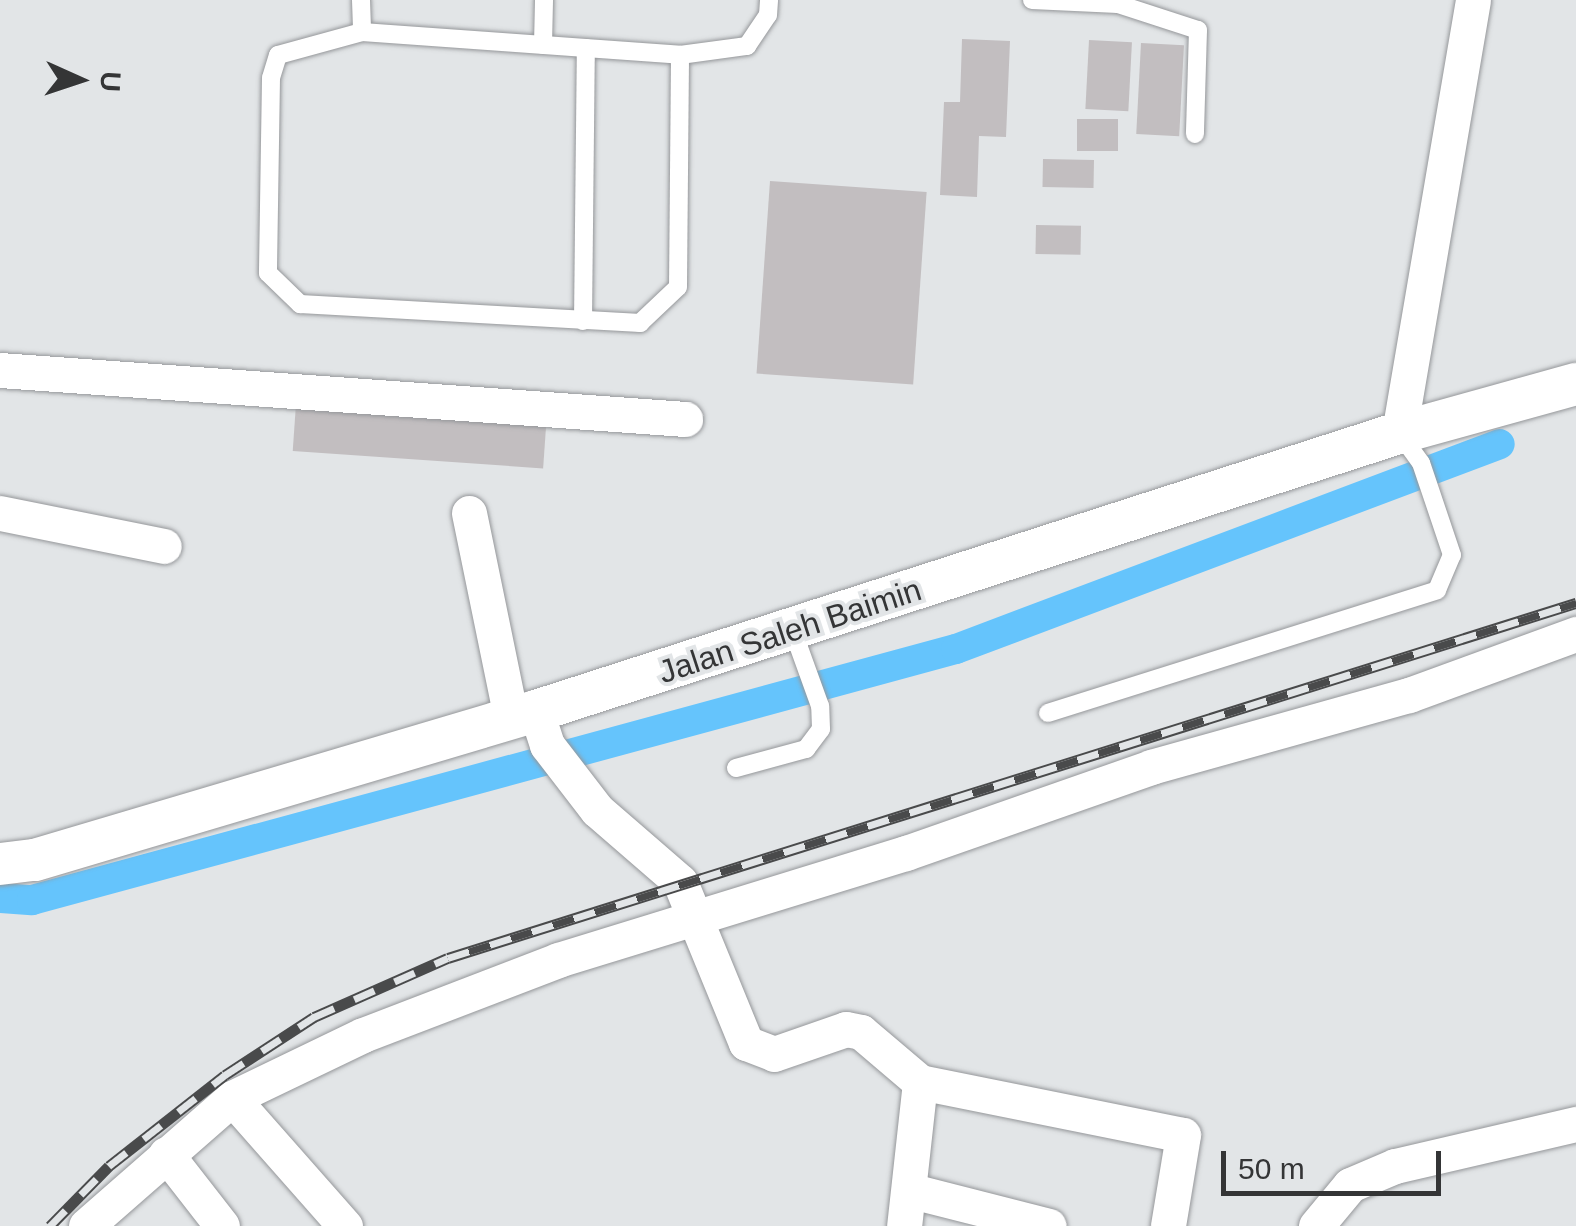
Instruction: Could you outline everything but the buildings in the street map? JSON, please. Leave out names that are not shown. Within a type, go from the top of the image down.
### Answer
[{"type":"street","points":[[1410,448],[1473,0]]},
{"type":"street","points":[[0,370],[685,420]]},
{"type":"street","name":"Jalan Saleh Baimin","points":[[0,864],[35,860],[798,649],[1410,448],[1576,384]]},
{"type":"street","points":[[0,513],[164,546]]},
{"type":"street","points":[[469,513],[531,724],[597,810],[680,882],[746,1044],[774,1054],[846,1029],[861,1032],[920,1082],[1183,1135],[1168,1226]]},
{"type":"street","points":[[86,1226],[232,1098],[363,1034],[558,960],[697,919],[1151,768],[1408,696],[1576,634]]},
{"type":"street","points":[[904,1226],[912,1191],[920,1082]]},
{"type":"street","points":[[232,1098],[344,1226]]},
{"type":"street","points":[[1316,1226],[1350,1185],[1395,1166],[1576,1124]]},
{"type":"street","points":[[166,1154],[222,1226]]},
{"type":"street","points":[[912,1191],[1004,1222],[1050,1226]]},
{"type":"lane","points":[[361,0],[362,32]]},
{"type":"lane","points":[[543,45],[544,0]]},
{"type":"lane","points":[[680,55],[678,286],[640,323],[300,304],[280,292],[268,274],[271,78],[278,55],[362,32],[680,55],[747,46],[768,15],[769,0]]},
{"type":"lane","points":[[1032,0],[1118,2],[1198,30],[1195,134]]},
{"type":"lane","points":[[583,321],[586,48]]},
{"type":"lane","points":[[1048,713],[1422,599],[1444,581],[1452,555],[1429,488],[1410,448]]},
{"type":"lane","points":[[736,768],[806,749],[821,729],[820,706],[798,649]]},
{"type":"waterway","points":[[0,898],[32,900],[956,649],[1500,444]]},
{"type":"railway","points":[[50,1226],[109,1166],[225,1075],[314,1017],[448,958],[1576,603]]}]
